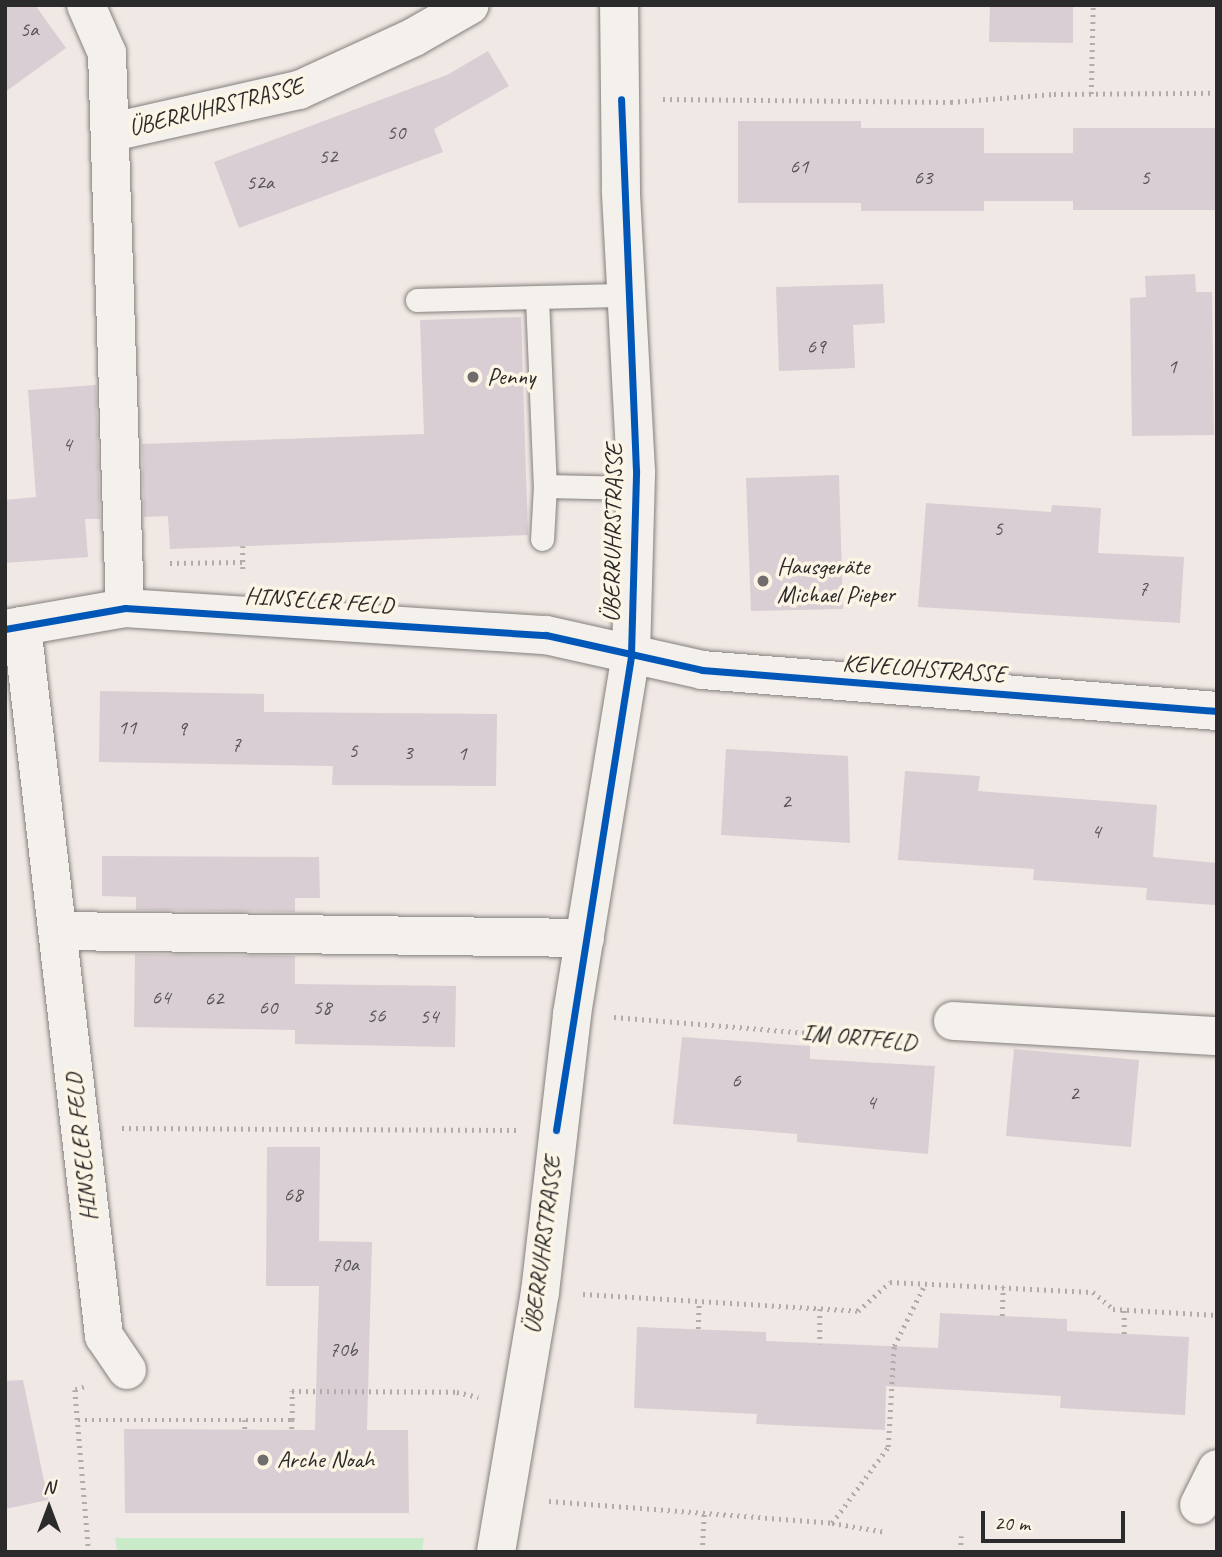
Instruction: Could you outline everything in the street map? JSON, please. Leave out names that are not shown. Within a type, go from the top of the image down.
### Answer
[{"type":"street","points":[[86,5],[107,53],[110,93],[125,608]]},
{"type":"street","name":"ÜBERRUHRSTRASSE","points":[[112,132],[299,90],[414,37],[470,5]]},
{"type":"street","name":"ÜBERRUHRSTRASSE","points":[[496,1552],[503,1497],[540,1292],[556,1130],[572,1014],[631,654],[635,488],[619,5]]},
{"type":"street","name":"HINSELER FELD","points":[[127,1370],[104,1336],[58,931],[14,627],[125,608],[546,635],[631,654]]},
{"type":"street","name":"KEVELOHSTRASSE","points":[[631,654],[702,670],[1217,711]]},
{"type":"street","points":[[58,931],[585,938]]},
{"type":"street","name":"IM ORTFELD","points":[[953,1021],[1217,1037]]},
{"type":"street","points":[[1199,1505],[1217,1469]]},
{"type":"lane","points":[[417,300],[628,295]]},
{"type":"lane","points":[[537,298],[545,486],[542,539]]},
{"type":"lane","points":[[545,486],[635,488]]},
{"type":"path","points":[[1091,94],[1093,5]]},
{"type":"path","points":[[621,99],[951,103],[1054,94],[1217,93]]},
{"type":"path","points":[[159,563],[243,562]]},
{"type":"path","points":[[79,1128],[556,1130]]},
{"type":"path","points":[[540,1292],[858,1311],[890,1282],[1093,1292],[1113,1309],[1217,1315]]},
{"type":"path","points":[[832,1523],[888,1447],[894,1346],[926,1284]]},
{"type":"path","points":[[1002,1316],[1003,1287]]},
{"type":"path","points":[[698,1329],[699,1301]]},
{"type":"path","points":[[820,1309],[820,1344]]},
{"type":"path","points":[[1124,1310],[1124,1334]]},
{"type":"path","points":[[89,1552],[75,1390],[127,1370]]},
{"type":"path","points":[[292,1430],[292,1391],[457,1392],[519,1408]]},
{"type":"path","points":[[78,1420],[292,1420]]},
{"type":"path","points":[[245,1420],[245,1430]]},
{"type":"path","points":[[503,1497],[832,1523],[886,1532]]},
{"type":"path","points":[[702,1552],[704,1514]]},
{"type":"path","points":[[960,1552],[961,1536]]},
{"type":"green space","points":[[115,1538],[424,1538],[422,1552],[117,1552]]},
{"type":"building","points":[[5,5],[35,5],[66,48],[5,92]]},
{"type":"building","points":[[990,5],[1073,5],[1073,43],[989,42]]},
{"type":"building","points":[[488,51],[509,86],[434,129],[443,152],[239,228],[214,162],[447,75]]},
{"type":"building","points":[[738,121],[861,121],[861,128],[984,128],[984,153],[1073,153],[1073,128],[1217,128],[1217,210],[1073,210],[1073,201],[984,201],[984,211],[861,211],[861,203],[738,203]]},
{"type":"building","points":[[1195,274],[1196,292],[1212,292],[1214,435],[1132,436],[1130,298],[1146,297],[1145,276]]},
{"type":"building","points":[[883,284],[885,323],[853,325],[855,368],[779,371],[776,287]]},
{"type":"building","name":"Penny","points":[[521,317],[528,535],[170,549],[168,516],[144,517],[142,444],[424,434],[420,320]]},
{"type":"building","points":[[96,385],[100,519],[85,519],[88,557],[5,563],[5,500],[36,497],[28,390]]},
{"type":"building","points":[[839,475],[843,609],[751,611],[746,478]]},
{"type":"building","points":[[926,503],[1051,512],[1052,505],[1101,508],[1098,553],[1184,557],[1180,623],[918,607]]},
{"type":"building","points":[[100,691],[264,694],[264,712],[497,714],[496,786],[332,785],[333,766],[99,762]]},
{"type":"building","points":[[726,749],[848,756],[850,843],[721,835]]},
{"type":"building","points":[[905,771],[980,776],[978,791],[1157,805],[1153,857],[1217,863],[1215,905],[1146,900],[1147,888],[1033,880],[1034,869],[898,860]]},
{"type":"building","points":[[102,856],[319,857],[320,898],[295,898],[295,912],[136,910],[136,897],[102,896]]},
{"type":"building","points":[[135,954],[295,956],[295,984],[456,986],[455,1047],[295,1044],[295,1030],[134,1027]]},
{"type":"building","points":[[682,1037],[810,1046],[810,1059],[935,1066],[928,1154],[797,1142],[797,1134],[673,1124]]},
{"type":"building","points":[[1014,1049],[1139,1060],[1131,1147],[1006,1136]]},
{"type":"building","points":[[267,1147],[320,1147],[319,1241],[372,1242],[367,1430],[408,1430],[409,1513],[125,1513],[124,1429],[315,1430],[319,1286],[266,1286]]},
{"type":"building","points":[[940,1313],[1067,1319],[1067,1331],[1189,1337],[1185,1415],[1060,1408],[1061,1396],[886,1386],[885,1430],[756,1424],[757,1414],[634,1408],[637,1327],[766,1332],[766,1341],[938,1348]]},
{"type":"building","points":[[23,1380],[48,1500],[5,1509],[5,1381]]},
{"type":"cycle path","points":[[556,1130],[631,654],[636,471],[621,99]]},
{"type":"cycle path","points":[[5,629],[125,608],[546,635],[702,670],[1217,711]]},
{"type":"place","name":"Penny","points":[[473,377]]},
{"type":"place","name":"Hausgeräte Michael Pieper","points":[[763,581]]},
{"type":"place","name":"Arche Noah","points":[[263,1460]]}]
